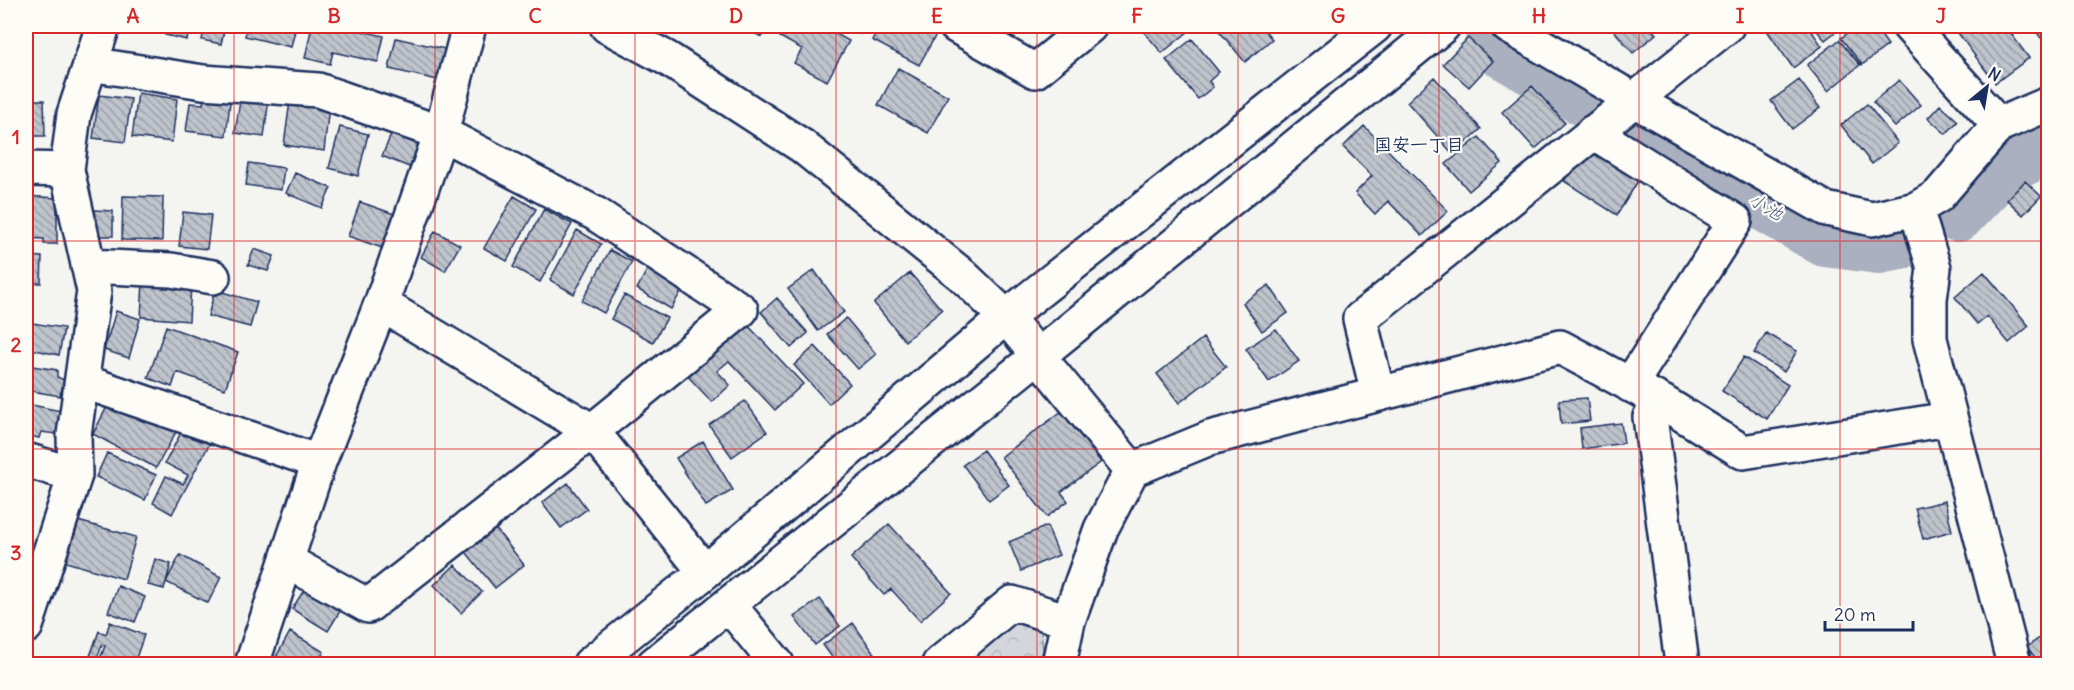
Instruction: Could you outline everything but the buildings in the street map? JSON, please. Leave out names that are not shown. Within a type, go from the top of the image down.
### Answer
[{"type":"street","points":[[26,626],[75,475],[74,435],[94,291],[67,170],[74,114],[103,26]]},
{"type":"street","points":[[252,664],[320,462],[381,304],[441,133],[469,26]]},
{"type":"street","points":[[607,26],[668,59],[802,146],[963,275],[1006,317],[1132,470]]},
{"type":"street","points":[[956,26],[1035,71],[1090,26]]},
{"type":"street","points":[[590,664],[705,572],[1006,317],[1375,26]]},
{"type":"street","points":[[654,664],[1038,356],[1443,26]]},
{"type":"street","points":[[1508,26],[1826,209],[1872,219],[1916,209],[1938,196],[1999,125],[2049,104]]},
{"type":"street","points":[[1378,394],[1360,319],[1727,26]]},
{"type":"street","points":[[1909,26],[1999,125]]},
{"type":"street","points":[[90,64],[203,82],[318,90],[441,133],[596,214],[741,310],[368,606],[287,561]]},
{"type":"street","points":[[1593,132],[1735,221],[1630,385]]},
{"type":"street","points":[[26,169],[67,170]]},
{"type":"street","points":[[1916,209],[1934,268],[1930,300],[1930,339],[2014,664]]},
{"type":"street","points":[[88,266],[171,270],[213,277]]},
{"type":"street","points":[[381,304],[591,431],[705,572]]},
{"type":"street","points":[[1059,664],[1068,621],[1101,529],[1132,470],[1210,438],[1560,347],[1661,401],[1743,452],[1949,419]]},
{"type":"street","points":[[81,381],[320,462]]},
{"type":"street","points":[[1661,401],[1650,417],[1682,664]]},
{"type":"street","points":[[26,460],[75,475]]},
{"type":"street","points":[[939,664],[1012,603],[1068,621]]},
{"type":"street","points":[[729,605],[777,664]]},
{"type":"green space","points":[[1025,620],[1041,630],[1043,650],[1039,664],[961,664],[1006,627]]},
{"type":"waterway","name":"小池","points":[[1490,45],[1585,101]]},
{"type":"waterway","name":"小池","points":[[1642,134],[1825,241],[1879,248],[1899,244]]},
{"type":"waterway","name":"小池","points":[[1958,216],[2001,171],[2048,150]]},
{"type":"district","name":"国安一丁目","points":[[1419,144]]}]
